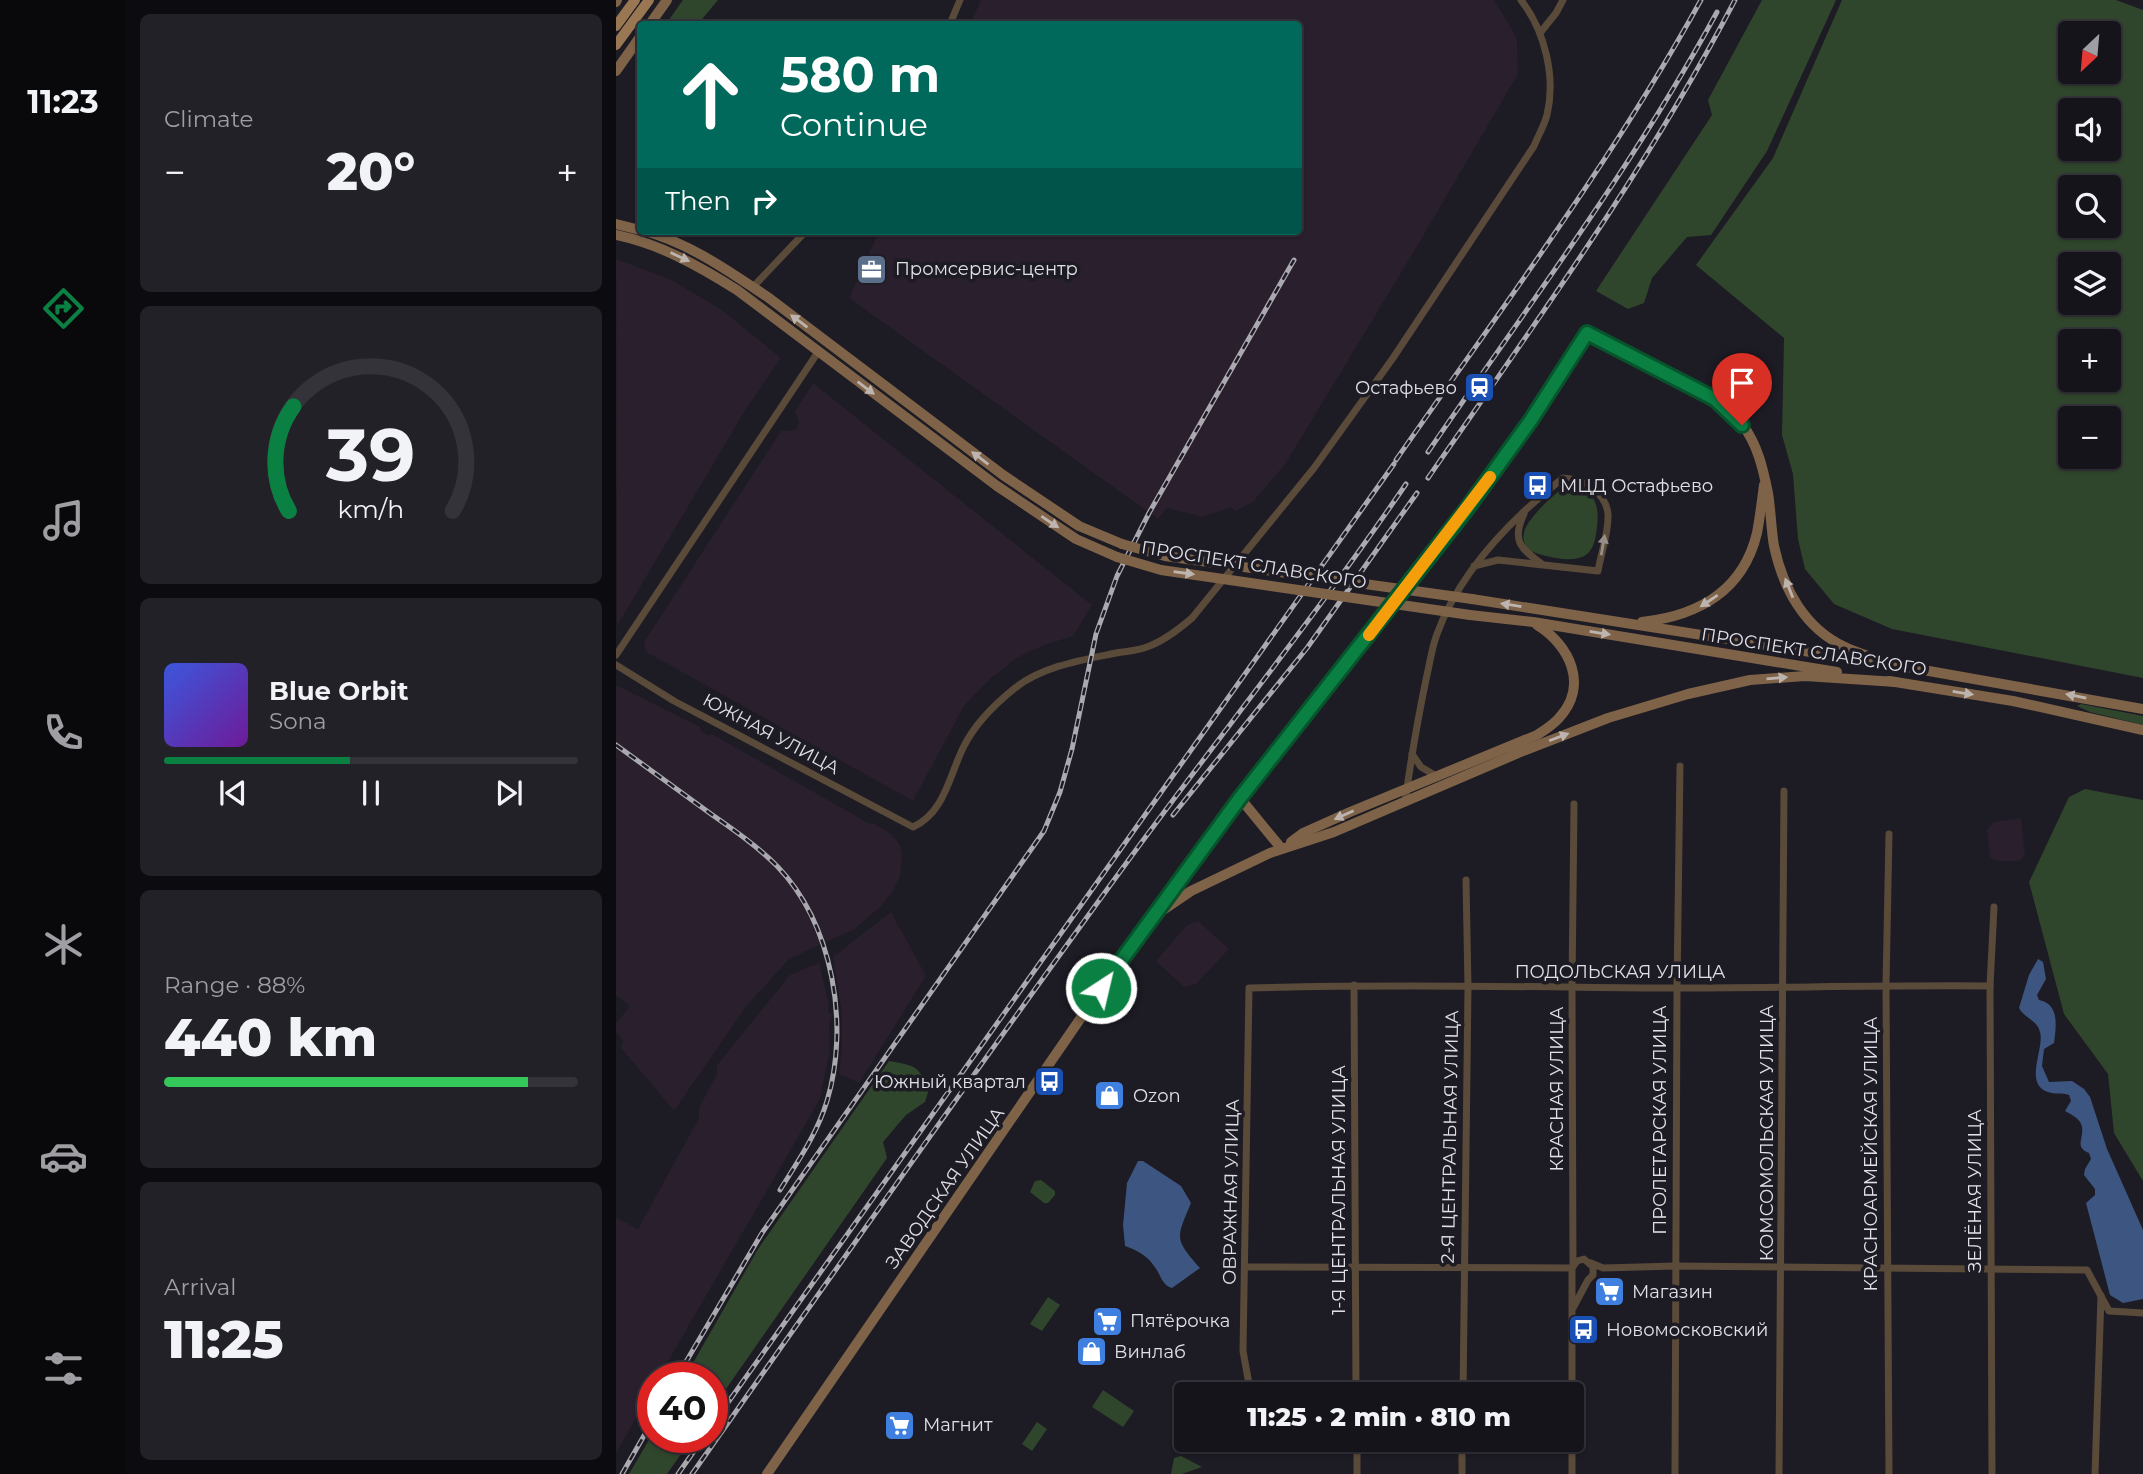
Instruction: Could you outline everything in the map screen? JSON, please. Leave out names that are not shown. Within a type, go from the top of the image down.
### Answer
[{"type":"main road","points":[[616,26],[635,0]]},
{"type":"main road","points":[[616,44],[649,0]]},
{"type":"street","points":[[652,21],[667,0]]},
{"type":"street","points":[[951,21],[960,0]]},
{"type":"street","points":[[1521,0],[1540,33],[1563,0]]},
{"type":"street","name":"ЮЖНАЯ УЛИЦА","points":[[616,665],[674,701],[913,827],[923,823],[935,810],[963,747],[977,727],[1017,687],[1041,673],[1077,661],[1145,648],[1168,637],[1192,618],[1314,468],[1393,358],[1534,146],[1547,116],[1548,65],[1540,33]]},
{"type":"street","points":[[616,71],[637,41]]},
{"type":"street","name":"ПРОСПЕКТ СЛАВСКОГО","points":[[616,224],[637,229]]},
{"type":"street","name":"ПРОСПЕКТ СЛАВСКОГО","points":[[616,235],[674,254],[701,267],[737,290],[997,486],[1076,539],[1117,557],[1161,570],[1532,622],[2013,701],[2143,730]]},
{"type":"street","name":"ПРОСПЕКТ СЛАВСКОГО","points":[[654,235],[705,257],[753,287],[1003,475],[1079,526],[1122,544],[1166,556],[1472,599],[1900,666],[2143,709]]},
{"type":"street","points":[[753,287],[802,235]]},
{"type":"street","name":"ЗАВОДСКАЯ УЛИЦА","points":[[767,1474],[1142,929],[1240,798],[1438,548],[1531,420],[1587,333],[1703,392],[1728,409],[1749,435],[1759,454],[1765,477]]},
{"type":"street","points":[[616,655],[818,352]]},
{"type":"street","points":[[1627,624],[1667,620],[1690,612],[1707,604],[1735,578],[1749,555],[1757,533],[1765,477]]},
{"type":"street","points":[[1765,477],[1773,517],[1774,545],[1791,596],[1803,615],[1822,633],[1844,647],[1900,666]]},
{"type":"street","points":[[1405,802],[1436,637],[1456,592],[1474,566],[1526,510],[1563,478],[1587,484],[1605,504],[1608,515],[1598,570],[1498,560],[1474,566]]},
{"type":"street","points":[[1526,510],[1518,540],[1522,548],[1544,565]]},
{"type":"street","points":[[1142,929],[1180,897],[1281,848],[1303,833],[1537,735],[1555,722],[1565,710],[1574,682],[1572,664],[1561,644],[1532,622]]},
{"type":"street","points":[[1281,848],[1334,832],[1523,751],[1608,718],[1688,694],[1750,680],[1805,676],[1896,682]]},
{"type":"street","points":[[1412,754],[1421,767],[1439,777]]},
{"type":"street","name":"ПРОЛЕТАРСКАЯ УЛИЦА","points":[[1675,1474],[1680,766]]},
{"type":"street","name":"КОМСОМОЛЬСКАЯ УЛИЦА","points":[[1779,1474],[1784,792]]},
{"type":"street","points":[[1240,798],[1281,848]]},
{"type":"street","name":"КРАСНАЯ УЛИЦА","points":[[1572,1474],[1574,804]]},
{"type":"street","name":"КРАСНОАРМЕЙСКАЯ УЛИЦА","points":[[1889,834],[1886,985],[1889,1474]]},
{"type":"street","name":"2-Я ЦЕНТРАЛЬНАЯ УЛИЦА","points":[[1463,1382],[1468,987],[1466,880]]},
{"type":"street","name":"ЗЕЛЁНАЯ УЛИЦА","points":[[1992,1474],[1990,986],[1994,907]]},
{"type":"street","name":"ПОДОЛЬСКАЯ УЛИЦА","points":[[1249,988],[1354,985],[1677,988],[1990,986]]},
{"type":"street","name":"1-Я ЦЕНТРАЛЬНАЯ УЛИЦА","points":[[1354,985],[1356,1382]]},
{"type":"street","name":"ОВРАЖНАЯ УЛИЦА","points":[[1249,988],[1243,1351],[1249,1382]]},
{"type":"street","points":[[1573,1248],[1580,1260],[1603,1268],[1676,1266],[2087,1270],[2109,1311],[2143,1313]]},
{"type":"street","points":[[1573,1269],[1580,1260]]},
{"type":"street","points":[[1590,1277],[1591,1263]]},
{"type":"street","points":[[1246,1267],[1573,1269]]},
{"type":"street","points":[[1573,1269],[1580,1281],[1603,1268]]},
{"type":"street","name":"КРАСНАЯ УЛИЦА","points":[[1573,1308],[1590,1277]]},
{"type":"street","points":[[2095,1474],[2101,1293]]},
{"type":"street","points":[[1357,1452],[1357,1474]]},
{"type":"street","points":[[1462,1452],[1462,1474]]},
{"type":"shaded area","points":[[981,0],[1494,0],[1517,38],[1518,74],[1286,463],[1253,502],[1235,511],[1231,507],[1203,517],[1167,508],[1158,519],[849,298],[877,235],[1302,235],[1302,21],[971,21]]},
{"type":"shaded area","points":[[616,259],[670,279],[722,310],[781,358],[746,409],[617,626]]},
{"type":"shaded area","points":[[813,383],[1092,605],[1073,636],[1017,658],[990,679],[964,706],[913,801],[646,652],[644,642],[781,431],[795,430],[799,423],[795,411]]},
{"type":"shaded area","points":[[616,685],[700,727],[701,731],[708,735],[712,734],[870,824],[875,824],[891,834],[900,845],[902,855],[900,877],[880,907],[855,929],[789,959],[745,1008],[674,1111],[621,1048],[623,1041],[616,1032],[616,1023],[630,1006],[616,995]]},
{"type":"shaded area","points":[[2021,818],[2025,856],[2019,861],[1997,861],[1990,857],[1987,830],[1994,822]]},
{"type":"shaded area","points":[[891,912],[926,976],[859,1083],[839,1074],[842,1015],[833,957]]},
{"type":"shaded area","points":[[1198,921],[1229,949],[1196,984],[1184,987],[1156,961],[1187,925]]},
{"type":"shaded area","points":[[819,963],[829,1004],[828,1012],[833,1015],[829,1022],[830,1050],[820,1099],[668,1362],[637,1362],[637,1417],[616,1453],[616,1217],[638,1229],[699,1118],[699,1108],[717,1073],[717,1065],[790,975]]},
{"type":"green space","points":[[683,0],[718,0],[700,21],[668,21]]},
{"type":"green space","points":[[1762,0],[1836,0],[1767,151],[1711,235],[1687,237],[1652,278],[1644,303],[1628,309],[1596,291],[1712,115],[1708,100]]},
{"type":"green space","points":[[1842,0],[2116,0],[2143,10],[2143,678],[1892,629],[1834,604],[1805,569],[1798,539],[1793,474],[1782,435],[1784,338],[1696,265],[1773,158]]},
{"type":"green space","points":[[1567,486],[1586,491],[1595,502],[1598,517],[1591,550],[1581,557],[1566,559],[1528,550],[1523,535],[1530,521],[1549,500]]},
{"type":"green space","points":[[2081,704],[2143,716],[2143,725],[2090,712],[2077,706]]},
{"type":"green space","points":[[2085,789],[2143,800],[2143,1181],[2114,1133],[2108,1074],[2064,1014],[2029,882],[2069,797]]},
{"type":"green space","points":[[889,1061],[910,1065],[918,1070],[929,1089],[925,1102],[906,1115],[883,1142],[887,1158],[728,1386],[728,1362],[694,1362],[758,1249]]},
{"type":"green space","points":[[1041,1180],[1055,1191],[1048,1203],[1030,1192],[1035,1181]]},
{"type":"green space","points":[[1048,1297],[1060,1305],[1042,1331],[1030,1324]]},
{"type":"green space","points":[[1103,1390],[1134,1411],[1123,1427],[1092,1407]]},
{"type":"green space","points":[[1037,1422],[1047,1429],[1032,1451],[1022,1444]]},
{"type":"green space","points":[[641,1453],[682,1453],[667,1474],[629,1474]]},
{"type":"green space","points":[[1181,1456],[1202,1467],[1182,1474],[1171,1474],[1174,1458]]},
{"type":"water","points":[[2038,959],[2043,962],[2046,979],[2037,995],[2039,1000],[2046,1002],[2054,1011],[2056,1023],[2054,1043],[2044,1049],[2042,1066],[2049,1082],[2072,1081],[2090,1097],[2107,1149],[2143,1230],[2143,1299],[2123,1303],[2110,1295],[2086,1203],[2095,1195],[2095,1189],[2084,1175],[2091,1159],[2081,1145],[2081,1124],[2065,1111],[2071,1101],[2069,1095],[2048,1092],[2041,1088],[2037,1081],[2040,1032],[2019,1008],[2029,975]]},
{"type":"water","points":[[1138,1161],[1143,1161],[1181,1186],[1191,1203],[1182,1224],[1180,1238],[1200,1268],[1172,1288],[1163,1282],[1148,1259],[1125,1246],[1123,1225],[1127,1183]]},
{"type":"railway","points":[[1396,460],[1631,119],[1701,0]]},
{"type":"railway","points":[[1428,478],[1628,184],[1701,63],[1735,0]]},
{"type":"railway","points":[[1428,452],[1615,181],[1717,12]]},
{"type":"railway","points":[[686,1362],[762,1233],[1044,831],[1060,792],[1072,749],[1096,634],[1117,576],[1149,513],[1294,260]]},
{"type":"railway","points":[[728,1402],[1394,464]]},
{"type":"railway","points":[[692,1474],[1067,944],[1337,582],[1406,484]]},
{"type":"railway","points":[[1173,815],[1307,648],[1417,493]]},
{"type":"railway","points":[[616,745],[745,838],[777,866],[812,916],[832,977],[837,1040],[834,1071],[818,1125],[780,1190]]},
{"type":"railway","points":[[622,1474],[637,1448]]},
{"type":"railway","points":[[678,1474],[693,1453]]},
{"type":"slow traffic","points":[[1369,635],[1490,477]]},
{"type":"place","name":"Промсервис-центр","points":[[872,269]]},
{"type":"place","name":"Остафьево","points":[[1480,388]]},
{"type":"place","name":"МЦД Остафьево","points":[[1537,486]]},
{"type":"place","name":"Южный квартал","points":[[1049,1082]]},
{"type":"place","name":"Ozon","points":[[1110,1096]]},
{"type":"place","name":"Магазин","points":[[1609,1292]]},
{"type":"place","name":"Пятёрочка","points":[[1107,1321]]},
{"type":"place","name":"Новомосковский","points":[[1583,1330]]},
{"type":"place","name":"Винлаб","points":[[1091,1352]]},
{"type":"place","name":"Магнит","points":[[900,1425]]},
{"type":"route","points":[[1101,988],[1240,798],[1466,510],[1531,420],[1587,333],[1715,399],[1742,425]]}]
